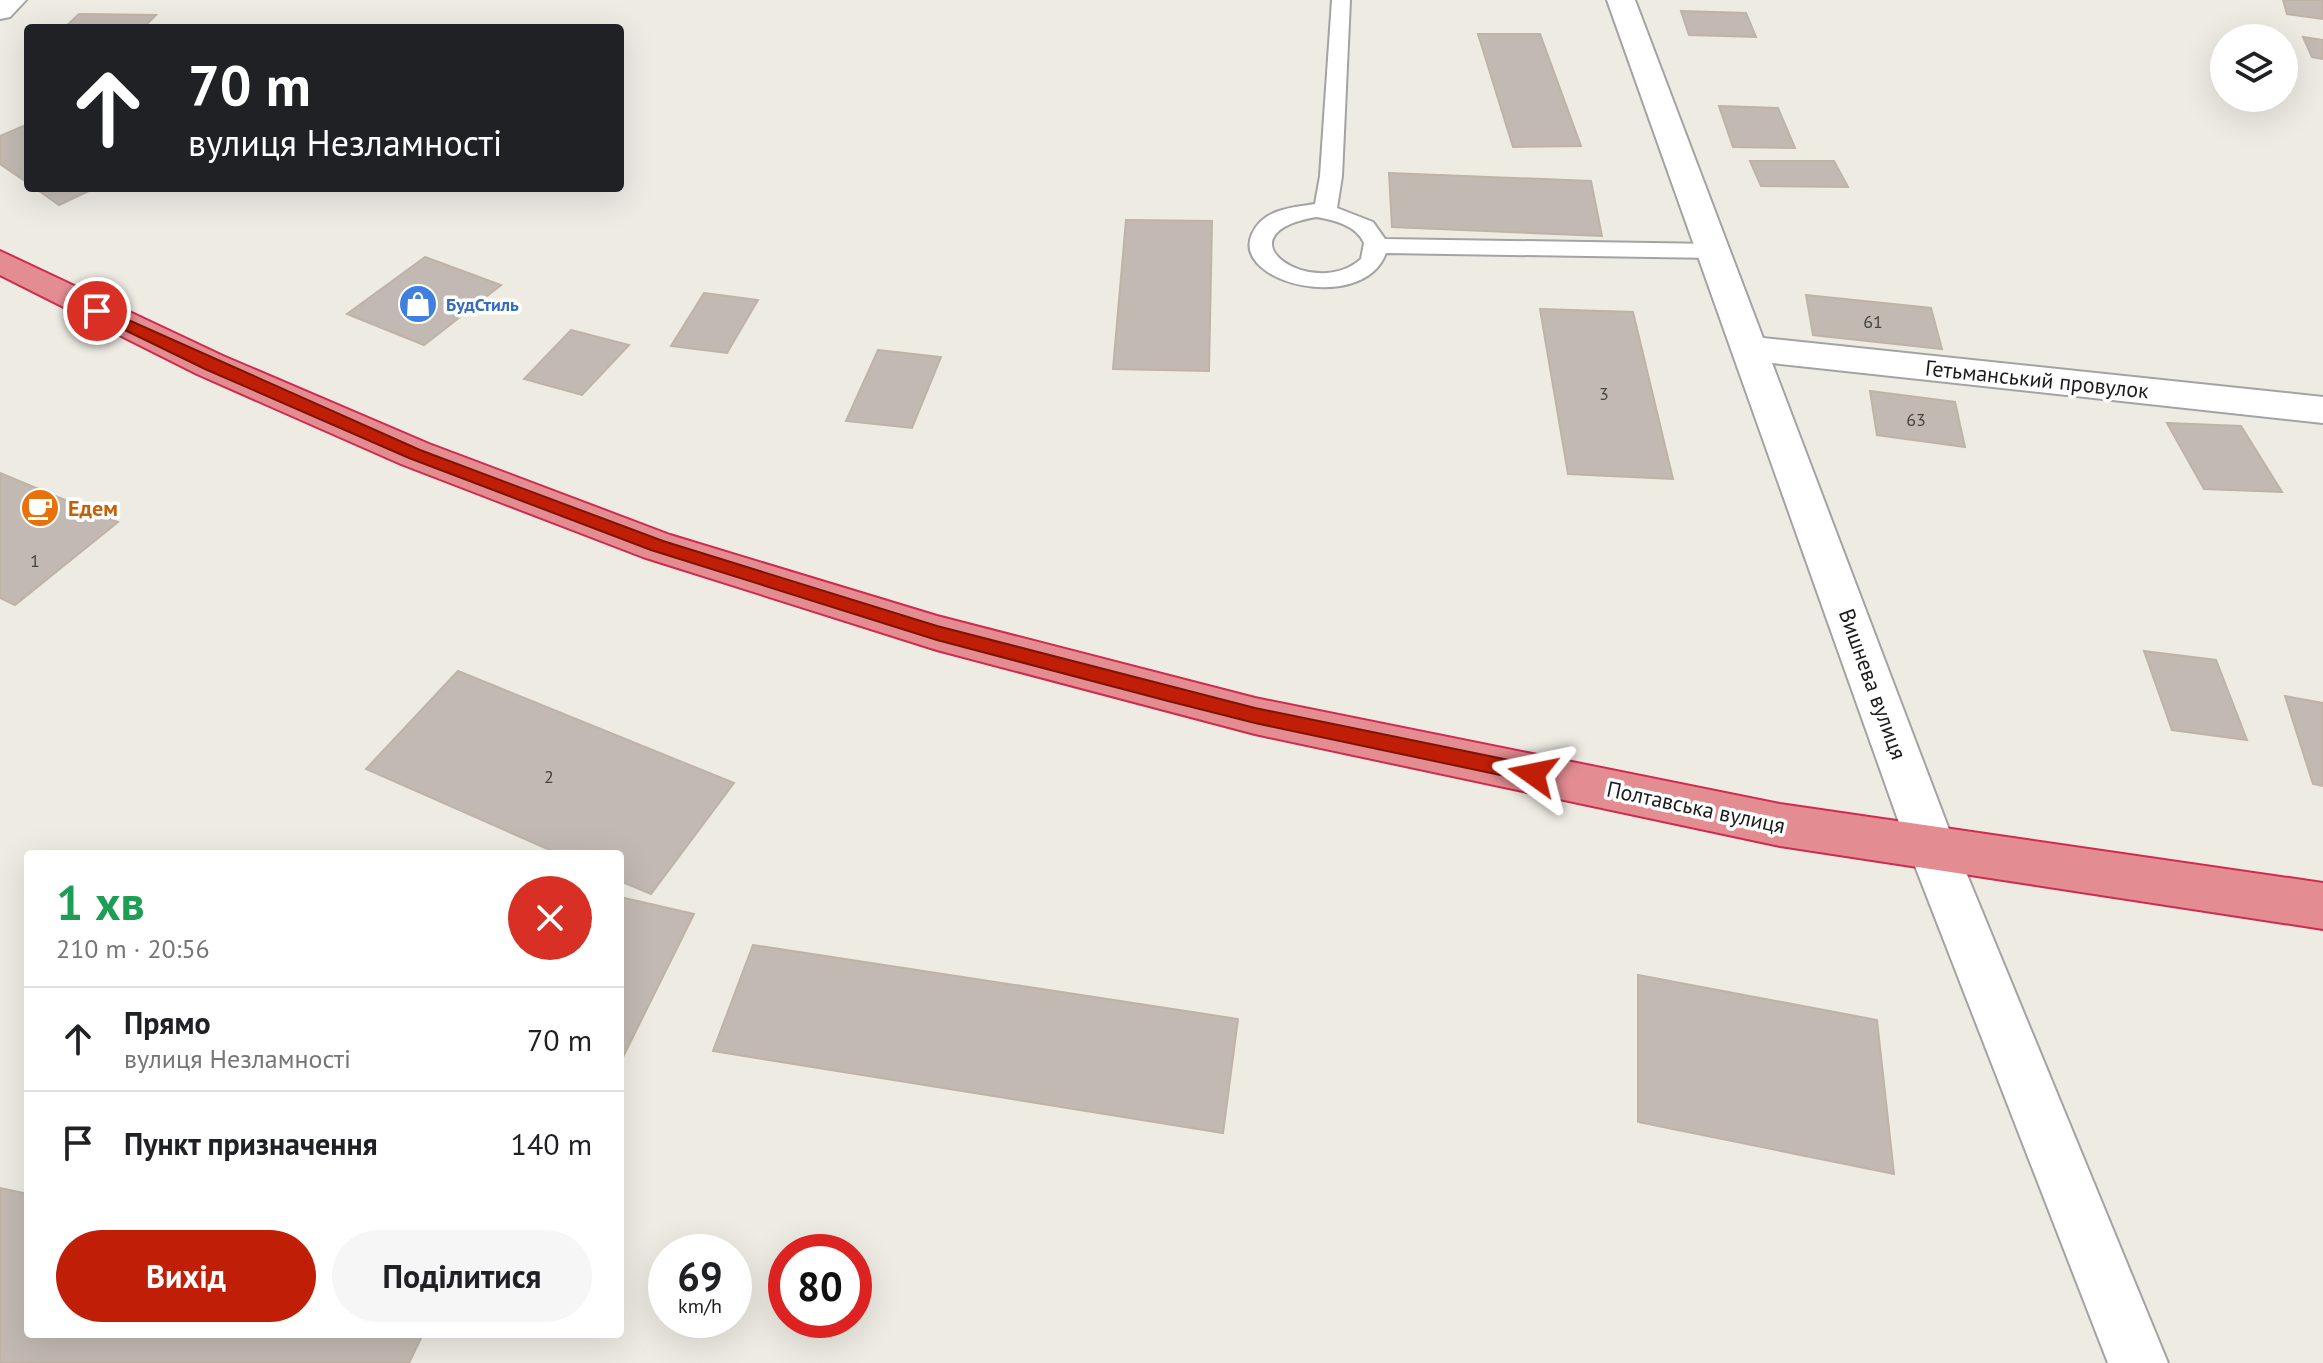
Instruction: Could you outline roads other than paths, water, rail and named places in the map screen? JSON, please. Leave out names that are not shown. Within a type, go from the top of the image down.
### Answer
[{"type":"highway","name":"Полтавська вулиця","points":[[0,261],[40,284],[210,365],[415,454],[657,546],[937,633],[1255,716],[1780,825],[2323,906]]},
{"type":"street","points":[[0,11],[12,0]]},
{"type":"street","name":"Вишнева вулиця","points":[[1621,0],[1752,349],[1932,848],[2138,1363]]},
{"type":"street","name":"Гетьманський провулок","points":[[1752,349],[2323,410]]},
{"type":"lane","points":[[1325,211],[1331,176],[1341,0]]},
{"type":"lane","points":[[1325,211],[1353,219],[1367,229],[1375,246],[1369,264],[1357,274],[1339,280],[1298,279],[1266,261],[1259,250],[1260,237],[1267,226],[1296,212],[1325,211]]},
{"type":"lane","points":[[1375,246],[1715,251]]},
{"type":"place","name":"БудСтиль","points":[[418,304]]},
{"type":"place","name":"Едем","points":[[40,508]]}]
